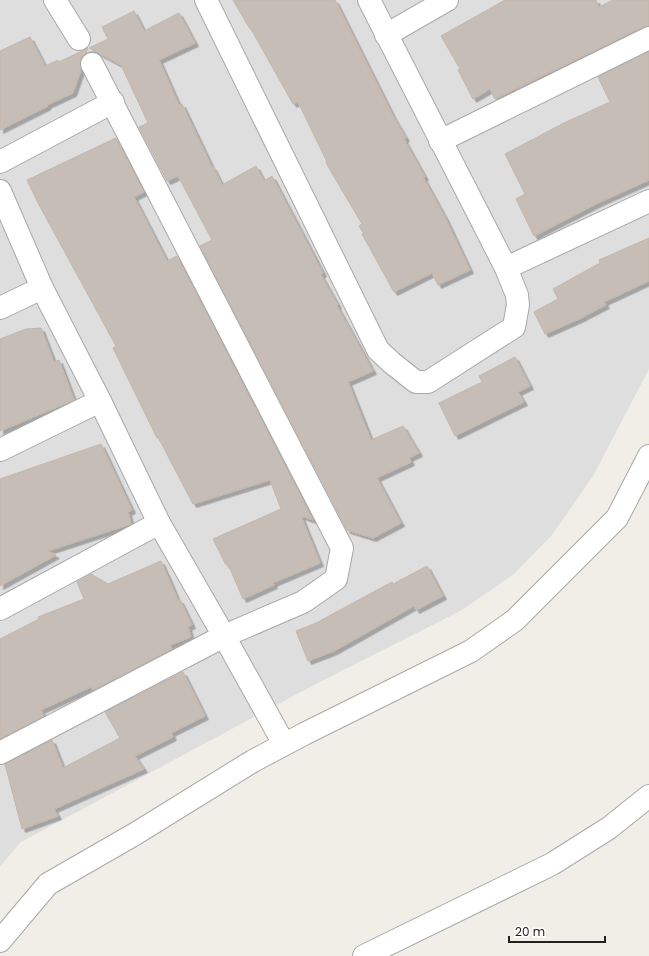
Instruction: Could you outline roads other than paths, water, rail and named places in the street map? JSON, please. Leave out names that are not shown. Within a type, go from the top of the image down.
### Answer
[{"type":"street","points":[[55,0],[79,39]]},
{"type":"street","points":[[206,0],[378,350],[416,382],[428,382],[514,327],[518,305],[517,295],[506,268],[369,0]]},
{"type":"street","points":[[386,35],[447,0]]},
{"type":"street","points":[[440,141],[649,38]]},
{"type":"street","points":[[0,753],[224,636],[303,602],[336,579],[342,548],[113,102],[92,64]]},
{"type":"street","points":[[0,162],[113,102]]},
{"type":"street","points":[[0,191],[42,288],[160,523],[284,744]]},
{"type":"street","points":[[506,268],[649,201]]},
{"type":"street","points":[[0,308],[42,288]]},
{"type":"street","points":[[0,450],[100,401]]},
{"type":"street","points":[[0,942],[48,884],[135,834],[284,744],[471,652],[515,620],[565,572],[617,518],[649,456]]},
{"type":"street","points":[[0,609],[160,523]]},
{"type":"street","points":[[364,956],[552,864],[609,828],[649,796]]}]
